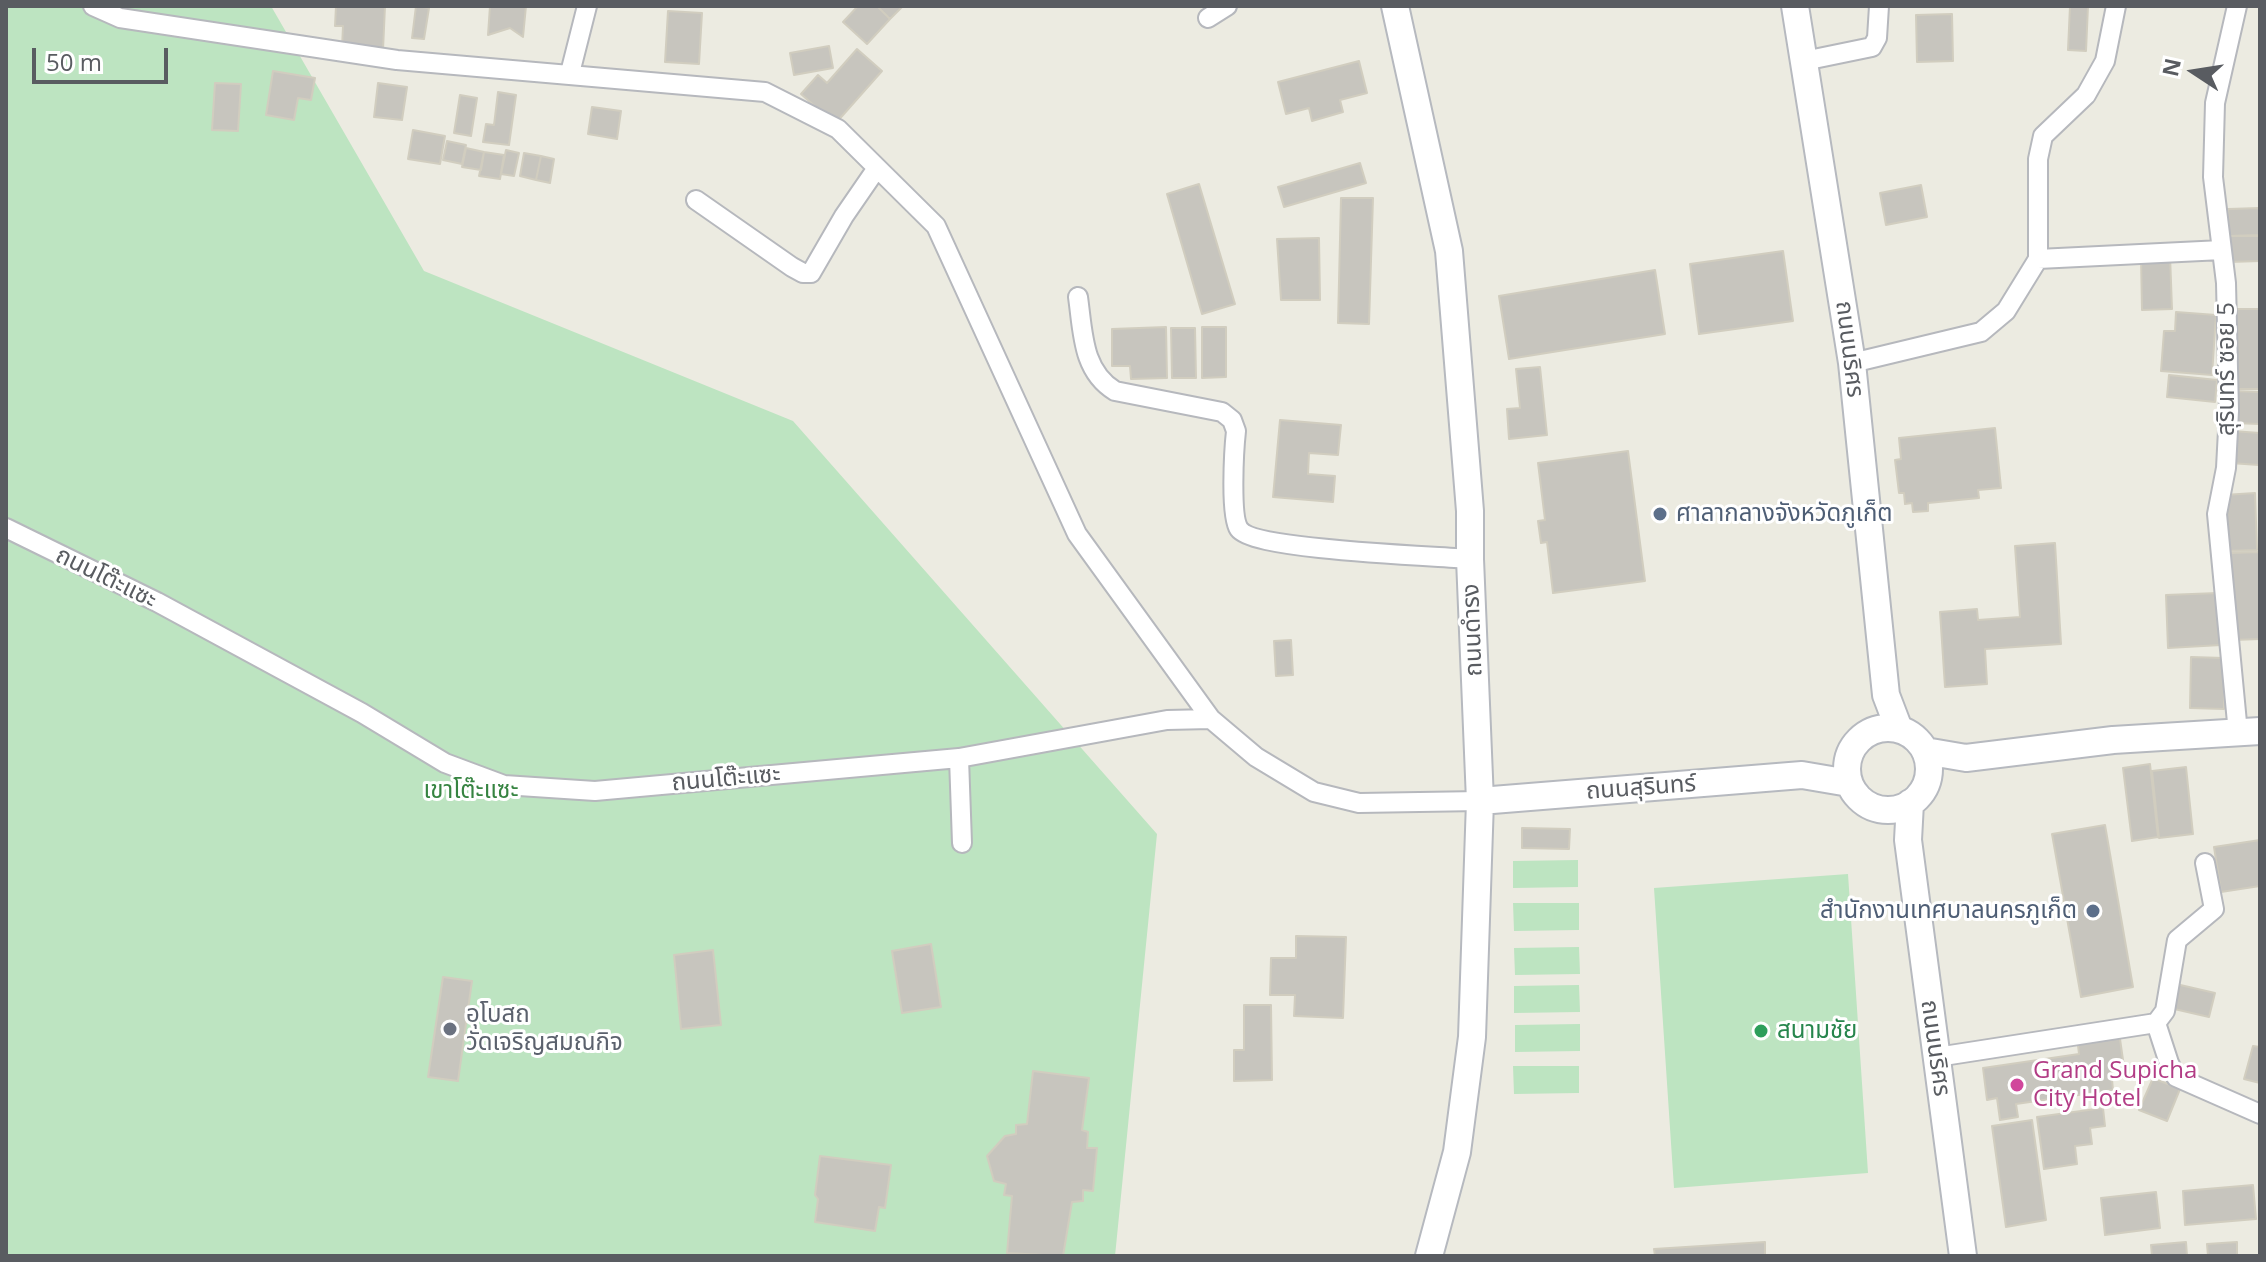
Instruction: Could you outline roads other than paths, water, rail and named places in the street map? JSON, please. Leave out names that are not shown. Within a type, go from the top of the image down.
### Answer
[{"type":"street","points":[[93,6],[120,18],[397,60],[765,92],[838,129],[936,226],[1077,534],[1211,719],[1256,757],[1314,792],[1359,803],[1480,801]]},
{"type":"street","points":[[570,73],[587,6]]},
{"type":"street","points":[[1208,18],[1227,6]]},
{"type":"street","name":"ถนนดำรง","points":[[1395,6],[1449,251],[1470,511],[1480,801],[1472,1037],[1457,1152],[1429,1256]]},
{"type":"street","name":"ถนนนริศร","points":[[1795,6],[1852,363],[1886,695],[1886,730]]},
{"type":"street","points":[[1804,61],[1872,47],[1877,38],[1879,6]]},
{"type":"street","points":[[1852,363],[1981,332],[2006,311],[2038,259],[2038,159],[2043,136],[2086,95],[2105,61],[2116,6]]},
{"type":"street","name":"สุรินทร์ ซอย 5","points":[[2237,6],[2215,103],[2213,177],[2226,283],[2229,411],[2226,468],[2217,514],[2249,732]]},
{"type":"street","points":[[696,200],[792,267],[803,273],[811,273],[877,168]]},
{"type":"street","points":[[2038,259],[2222,250]]},
{"type":"street","points":[[1078,297],[1084,347],[1093,372],[1102,383],[1115,391],[1222,412],[1232,420],[1236,431],[1234,511],[1238,528],[1247,536],[1308,547],[1470,559]]},
{"type":"street","name":"ถนนโต๊ะแซะ","points":[[6,528],[184,617],[362,713],[445,763],[504,785],[595,791],[959,758],[1167,720],[1211,719]]},
{"type":"street","points":[[1886,730],[1918,741],[1926,763],[1919,795],[1899,807],[1864,803],[1849,770],[1853,746],[1863,736],[1886,730]]},
{"type":"street","points":[[1926,763],[2113,740],[2249,732]]},
{"type":"street","points":[[959,758],[962,843]]},
{"type":"street","name":"ถนนสุรินทร์","points":[[1480,801],[1849,770]]},
{"type":"street","name":"ถนนนริศร","points":[[1899,807],[1908,840],[1963,1256]]},
{"type":"street","points":[[1937,1057],[2156,1023],[2165,1011],[2177,940],[2214,909],[2205,863]]},
{"type":"street","points":[[2156,1023],[2176,1077],[2260,1114]]},
{"type":"place","name":"ศาลากลางจังหวัดภูเก็ต","points":[[1660,514]]},
{"type":"place","name":"สำนักงานเทศบาลนครภูเก็ต","points":[[2093,911]]},
{"type":"place","name":"อุโบสถ วัดเจริญสมณกิจ","points":[[450,1029]]},
{"type":"place","name":"สนามชัย","points":[[1761,1031]]},
{"type":"place","name":"Grand Supicha City Hotel","points":[[2017,1085]]},
{"type":"park label","name":"เขาโต๊ะแซะ","points":[[471,791]]}]
